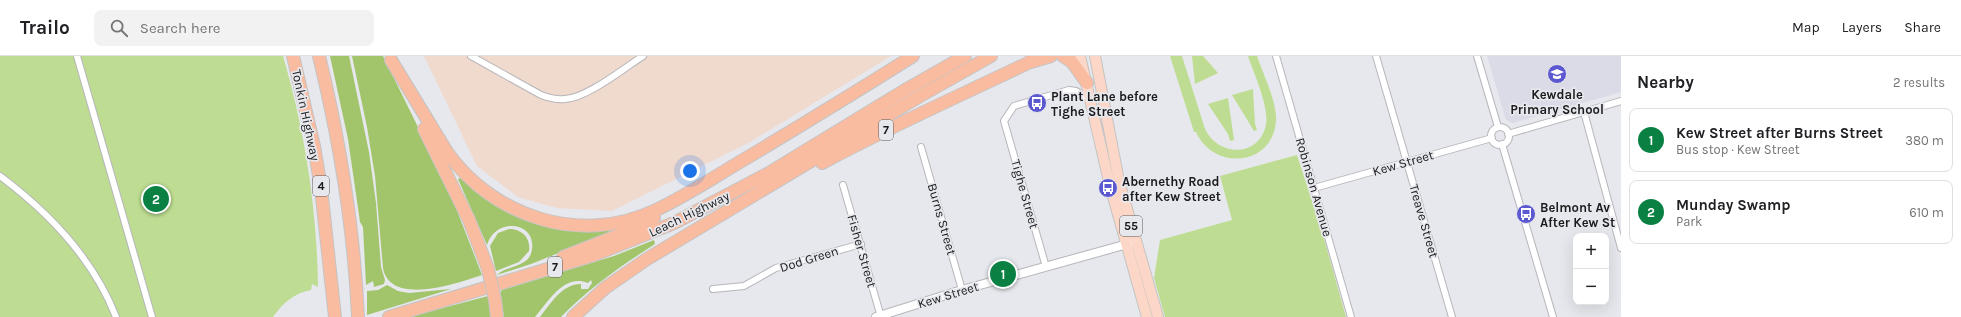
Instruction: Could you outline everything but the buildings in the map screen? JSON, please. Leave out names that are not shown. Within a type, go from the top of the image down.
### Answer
[{"type":"highway","name":"Tonkin Highway","points":[[293,56],[314,146],[330,264],[335,317]]},
{"type":"highway","name":"Tonkin Highway","points":[[319,56],[333,112],[345,176],[357,287],[358,317]]},
{"type":"highway","points":[[390,58],[446,152],[466,175],[490,196],[502,203],[546,221],[576,225],[595,225],[614,223],[641,216],[666,204],[744,159],[913,56]]},
{"type":"highway","name":"Leach Highway","points":[[389,317],[594,255],[628,243],[695,213],[769,173],[907,89],[965,56]]},
{"type":"highway","name":"Leach Highway","points":[[573,317],[590,301],[624,274],[920,96],[991,56]]},
{"type":"highway","name":"7","points":[[746,201],[782,185],[884,130],[1033,59],[1051,56]]},
{"type":"highway","points":[[1063,56],[1072,62],[1087,83]]},
{"type":"highway","points":[[390,58],[469,220],[488,269],[497,317]]},
{"type":"highway","points":[[517,278],[549,262],[607,240],[642,224],[698,192],[744,159]]},
{"type":"highway","points":[[326,317],[330,264]]},
{"type":"main road","name":"55","points":[[1080,56],[1110,186],[1158,317]]},
{"type":"main road","name":"55","points":[[1095,56],[1108,117],[1131,243],[1147,317]]},
{"type":"street","points":[[78,56],[152,317]]},
{"type":"street","points":[[471,56],[541,95],[553,99],[566,99],[579,96],[590,90],[643,56]]},
{"type":"street","name":"Robinson Avenue","points":[[1276,56],[1351,317]]},
{"type":"street","name":"Treave Street","points":[[1376,56],[1452,317]]},
{"type":"street","points":[[1477,56],[1498,127]]},
{"type":"street","name":"Tighe Street","points":[[1046,268],[1004,120],[1014,106],[1069,90],[1076,91],[1091,100]]},
{"type":"street","points":[[1508,134],[1621,101]]},
{"type":"street","points":[[1584,112],[1621,246]]},
{"type":"street","points":[[1498,127],[1506,129],[1508,134],[1508,139],[1502,144],[1497,144],[1492,138],[1492,133],[1498,127]]},
{"type":"street","name":"Kew Street","points":[[1314,188],[1492,138]]},
{"type":"street","points":[[1502,144],[1553,317]]},
{"type":"street","name":"Burns Street","points":[[921,147],[962,290]]},
{"type":"street","points":[[0,176],[32,202],[64,234],[89,267],[116,317]]},
{"type":"street","name":"Fisher Street","points":[[843,184],[861,244],[880,317]]},
{"type":"street","name":"Kew Street","points":[[880,317],[962,290],[1046,268],[1131,243]]},
{"type":"street","name":"Dod Green","points":[[713,289],[744,286],[776,268],[861,244]]},
{"type":"shaded area","points":[[424,56],[891,56],[750,142],[612,211],[557,208],[518,197],[477,166]]},
{"type":"shaded area","name":"Kewdale Primary School","points":[[1487,56],[1621,56],[1621,92],[1513,123],[1506,120]]},
{"type":"green space","points":[[0,56],[283,56],[298,113],[308,170],[315,229],[318,287],[312,284],[311,290],[305,291],[289,299],[273,317],[0,317]]},
{"type":"green space","points":[[330,56],[349,56],[369,152],[376,203],[381,267],[385,280],[384,284],[374,287],[373,281],[366,285],[363,227],[360,222],[348,139]]},
{"type":"green space","points":[[352,56],[383,56],[449,190],[482,275],[442,287],[426,289],[398,287],[388,280],[383,268],[375,176],[367,127]]},
{"type":"green space","points":[[1170,56],[1182,56],[1205,129],[1211,138],[1219,145],[1228,149],[1238,150],[1247,148],[1256,143],[1262,135],[1266,124],[1263,99],[1248,56],[1257,56],[1272,97],[1276,113],[1273,135],[1265,147],[1255,155],[1242,158],[1229,158],[1216,153],[1205,145],[1196,132],[1194,132]]},
{"type":"green space","points":[[1192,56],[1203,56],[1218,73],[1195,84]]},
{"type":"green space","points":[[1253,89],[1255,124],[1257,130],[1254,131],[1232,95]]},
{"type":"green space","points":[[1228,98],[1234,140],[1230,141],[1228,134],[1208,104]]},
{"type":"green space","points":[[1297,155],[1323,235],[1346,317],[1165,317],[1154,278],[1160,240],[1232,220],[1220,176]]},
{"type":"green space","points":[[463,177],[524,217],[620,225],[621,228],[531,264],[497,275],[506,269],[527,260],[532,249],[532,240],[528,233],[522,228],[514,226],[498,230],[491,236],[487,245],[458,179]]},
{"type":"green space","points":[[509,229],[514,229],[525,235],[529,242],[529,251],[519,262],[496,271],[490,246],[498,233]]},
{"type":"green space","points":[[654,240],[655,244],[606,278],[583,296],[561,317],[540,317],[553,300],[568,287],[581,284],[581,289],[588,289],[592,283],[591,280],[588,283],[579,281],[564,285],[551,297],[535,317],[504,317],[500,293],[502,290],[614,256]]},
{"type":"green space","points":[[387,285],[398,291],[409,293],[451,289],[367,315],[367,291],[378,290]]},
{"type":"green space","points":[[488,296],[491,317],[409,317]]},
{"type":"place","name":"Kewdale Primary School","points":[[1557,74]]},
{"type":"place","name":"Plant Lane before Tighe Street","points":[[1037,103]]},
{"type":"place","name":"Abernethy Road after Kew Street","points":[[1108,188]]},
{"type":"place","name":"Munday Swamp","points":[[156,199]]},
{"type":"place","name":"Belmont Av After Kew St","points":[[1526,214]]},
{"type":"place","name":"Kew Street after Burns Street","points":[[1003,274]]}]
